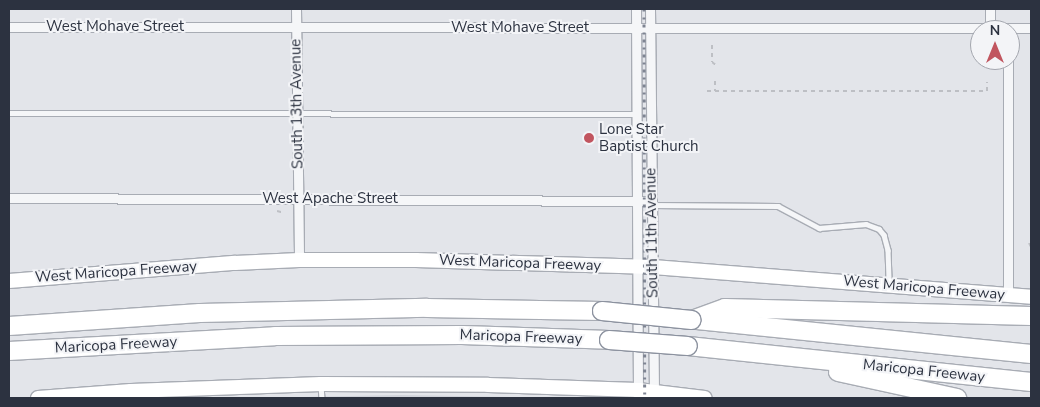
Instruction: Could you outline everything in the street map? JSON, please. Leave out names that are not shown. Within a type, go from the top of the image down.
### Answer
[{"type":"highway","name":"Maricopa Freeway","points":[[9,326],[200,313],[427,308],[602,311],[1031,354]]},
{"type":"highway","points":[[692,320],[725,308],[1031,316]]},
{"type":"highway","name":"Maricopa Freeway","points":[[9,351],[275,336],[462,335],[609,340],[688,346],[1031,382]]},
{"type":"highway","points":[[688,346],[720,359],[843,373],[957,398]]},
{"type":"main road","name":"West Maricopa Freeway","points":[[9,280],[299,260],[425,260],[652,267],[1031,297]]},
{"type":"main road","points":[[38,398],[321,384],[488,385],[705,398]]},
{"type":"street","name":"South 13th Avenue","points":[[296,9],[299,260]]},
{"type":"street","name":"South 11th Avenue","points":[[636,9],[638,394]]},
{"type":"street","name":"South 11th Avenue","points":[[650,9],[654,395]]},
{"type":"street","name":"West Mohave Street","points":[[9,27],[970,29]]},
{"type":"street","points":[[1008,70],[1008,295]]},
{"type":"street","name":"West Apache Street","points":[[9,198],[637,200],[652,203]]},
{"type":"lane","points":[[9,113],[297,115],[636,114]]},
{"type":"lane","points":[[652,203],[778,206],[819,228],[847,224],[866,224],[879,229],[884,235],[888,250],[888,285]]},
{"type":"lane","points":[[321,384],[322,398]]},
{"type":"path","points":[[712,45],[712,62],[717,66]]},
{"type":"path","points":[[715,81],[715,90]]},
{"type":"path","points":[[707,90],[987,91],[987,82]]},
{"type":"path","points":[[277,210],[285,213]]},
{"type":"shaded area","points":[[401,395],[570,398],[254,398]]},
{"type":"railway","points":[[644,9],[645,398]]},
{"type":"place","name":"Lone Star Baptist Church","points":[[589,138]]}]
